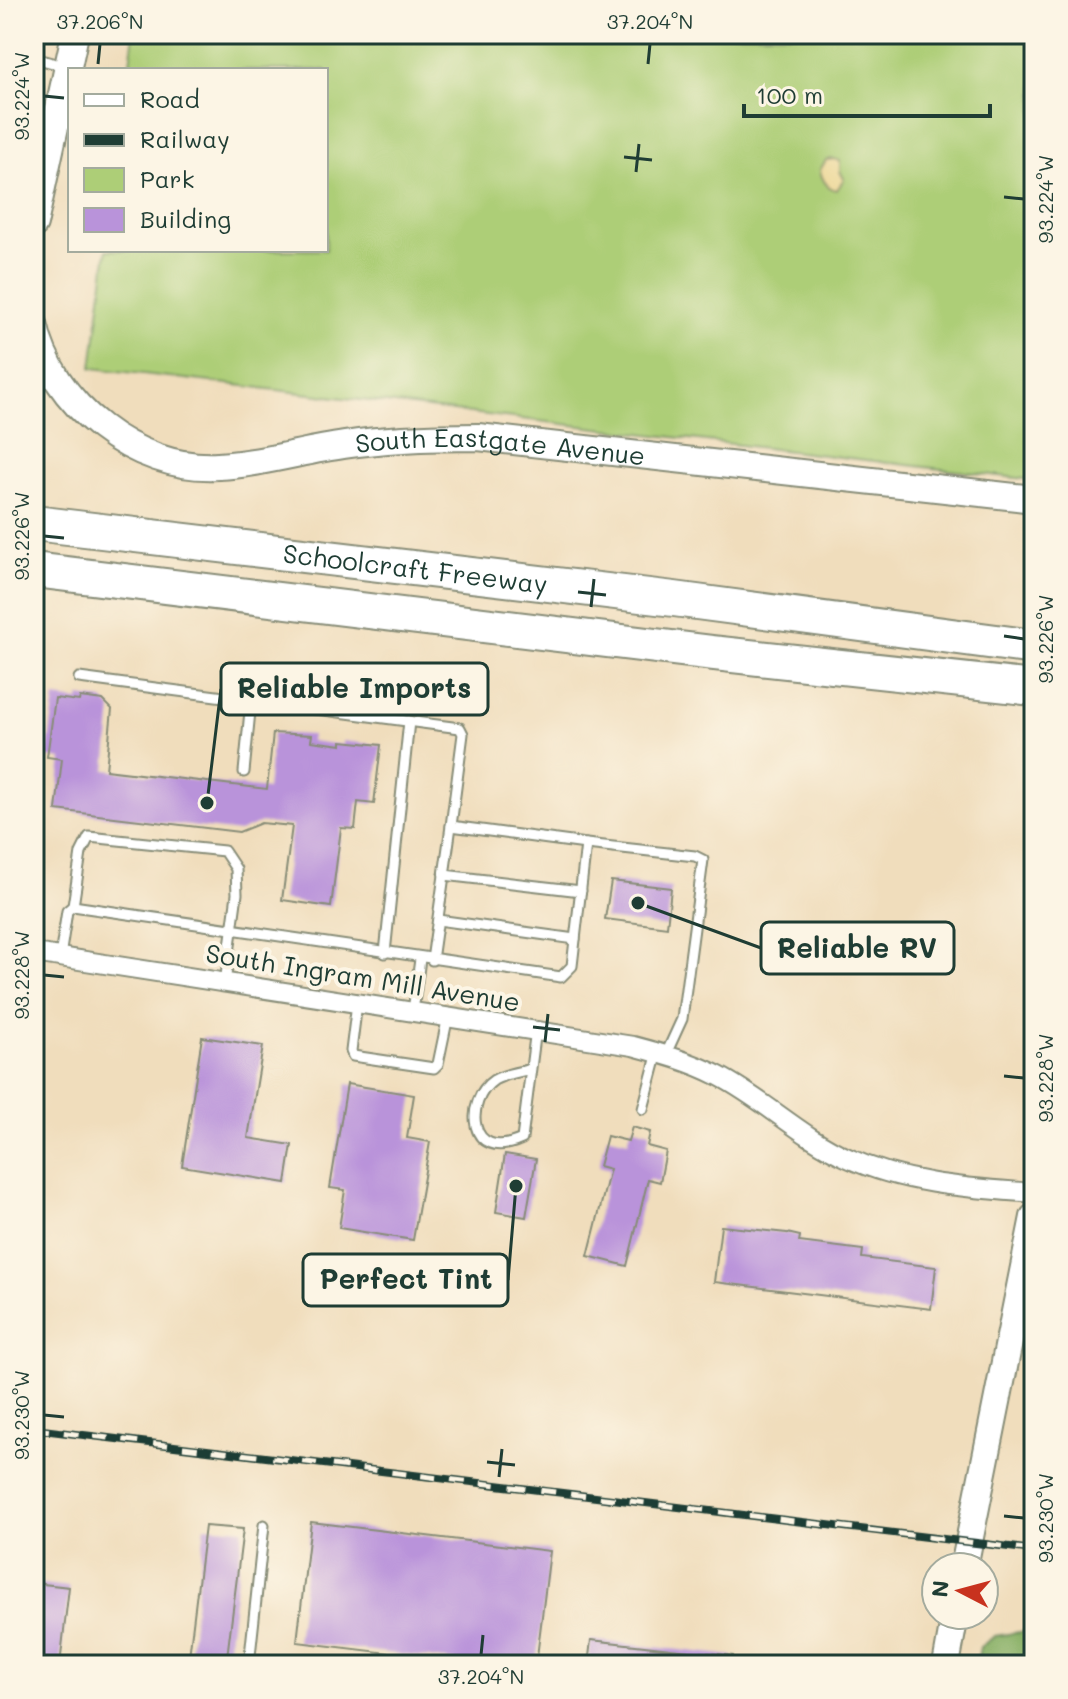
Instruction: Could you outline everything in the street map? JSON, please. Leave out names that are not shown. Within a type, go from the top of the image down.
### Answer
[{"type":"highway","points":[[34,509],[95,531]]},
{"type":"highway","name":"Schoolcraft Freeway","points":[[34,523],[658,597],[1034,647]]},
{"type":"highway","name":"Schoolcraft Freeway","points":[[42,571],[713,653],[1034,688]]},
{"type":"street","points":[[34,224],[75,34]]},
{"type":"street","name":"South Eastgate Avenue","points":[[34,324],[38,345],[64,391],[101,428],[141,451],[176,463],[214,467],[391,438],[478,437],[1034,499]]},
{"type":"street","name":"South Ingram Mill Avenue","points":[[34,953],[536,1029],[662,1053],[720,1077],[823,1145],[873,1168],[929,1183],[1034,1193]]},
{"type":"street","points":[[967,1551],[1034,1217]]},
{"type":"street","points":[[946,1665],[952,1631]]},
{"type":"lane","points":[[34,58],[67,67]]},
{"type":"lane","points":[[79,678],[460,728],[463,734],[432,960]]},
{"type":"lane","points":[[244,772],[251,701]]},
{"type":"lane","points":[[385,953],[409,721]]},
{"type":"lane","points":[[451,826],[695,856],[703,860],[682,1019],[662,1053],[643,1109]]},
{"type":"lane","points":[[60,957],[81,853],[89,837],[224,851],[236,869],[237,894],[225,983]]},
{"type":"lane","points":[[70,908],[561,977],[572,966],[586,844]]},
{"type":"lane","points":[[444,875],[581,891]]},
{"type":"lane","points":[[438,920],[575,939]]},
{"type":"lane","points":[[413,1011],[420,959]]},
{"type":"lane","points":[[357,1003],[353,1056],[434,1068],[438,1064],[448,1016]]},
{"type":"lane","points":[[531,1069],[495,1079],[484,1091],[476,1123],[477,1134],[483,1141],[494,1145],[512,1144],[522,1139],[531,1069],[536,1029]]},
{"type":"lane","points":[[249,1665],[264,1525]]},
{"type":"green space","points":[[134,34],[1034,34],[1034,480],[92,368],[107,252],[328,252],[328,68],[129,68]]},
{"type":"green space","points":[[1034,1630],[1034,1665],[977,1665],[980,1647],[995,1636]]},
{"type":"sand","points":[[826,160],[840,161],[844,179],[837,190],[825,183],[820,170]]},
{"type":"building","points":[[80,697],[103,700],[112,709],[106,770],[267,789],[273,733],[312,735],[311,741],[342,745],[342,741],[381,745],[374,804],[358,802],[355,829],[341,828],[331,907],[282,900],[292,826],[261,823],[239,832],[56,810],[62,759],[47,757],[55,698],[79,701]]},
{"type":"building","points":[[611,881],[671,888],[667,927],[605,919]]},
{"type":"building","points":[[202,1037],[263,1046],[248,1138],[292,1145],[286,1183],[182,1166]]},
{"type":"building","points":[[347,1084],[414,1095],[407,1138],[430,1142],[413,1240],[339,1228],[345,1190],[330,1188]]},
{"type":"building","points":[[632,1127],[650,1132],[647,1146],[666,1151],[660,1182],[648,1179],[627,1266],[588,1256],[610,1169],[599,1166],[607,1136],[628,1141]]},
{"type":"building","points":[[505,1154],[536,1159],[526,1217],[496,1212]]},
{"type":"building","points":[[721,1226],[787,1233],[800,1236],[799,1242],[863,1250],[862,1258],[936,1267],[931,1309],[714,1282]]},
{"type":"building","points":[[311,1522],[550,1551],[536,1665],[487,1665],[297,1642]]},
{"type":"building","points":[[205,1526],[243,1529],[226,1665],[188,1665]]},
{"type":"building","points":[[34,1583],[69,1587],[60,1665],[34,1665]]},
{"type":"building","points":[[591,1640],[733,1656],[732,1665],[588,1665]]},
{"type":"railway","points":[[34,1429],[1034,1550]]},
{"type":"place","name":"Reliable Imports","points":[[207,803]]},
{"type":"place","name":"Reliable RV","points":[[638,903]]},
{"type":"place","name":"Perfect Tint","points":[[516,1186]]}]
